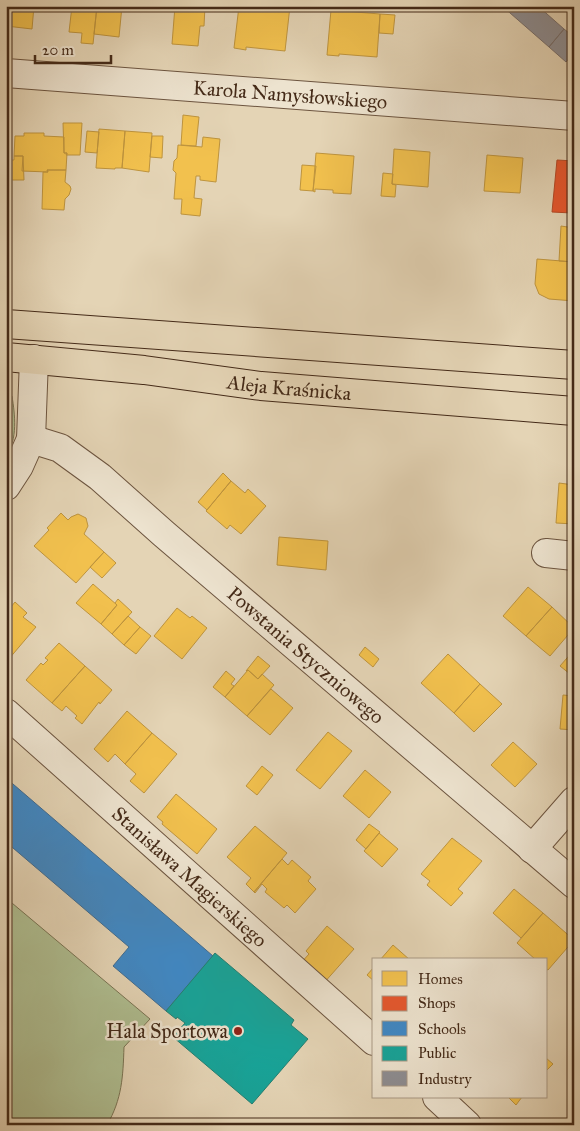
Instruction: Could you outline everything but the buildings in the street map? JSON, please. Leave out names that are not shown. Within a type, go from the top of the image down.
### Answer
[{"type":"main road","name":"Aleja Kraśnicka","points":[[6,324],[574,366]]},
{"type":"main road","name":"Aleja Kraśnicka","points":[[6,357],[144,370],[261,386],[574,411]]},
{"type":"street","name":"Karola Namysłowskiego","points":[[6,73],[574,116]]},
{"type":"street","points":[[6,486],[19,466],[31,438],[34,360]]},
{"type":"street","name":"Powstania Styczniowego","points":[[31,438],[60,448],[100,477],[164,534],[574,884]]},
{"type":"street","points":[[546,553],[574,556]]},
{"type":"street","name":"Stanisława Magierskiego","points":[[6,713],[372,1039]]},
{"type":"street","points":[[532,848],[574,801]]},
{"type":"street","points":[[438,1098],[467,1125]]},
{"type":"green space","points":[[6,395],[12,396],[15,427],[10,449],[6,456]]},
{"type":"green space","points":[[6,898],[150,1019],[124,1047],[121,1088],[116,1106],[107,1125],[6,1125]]},
{"type":"place","name":"Hala Sportowa","points":[[238,1031]]}]
